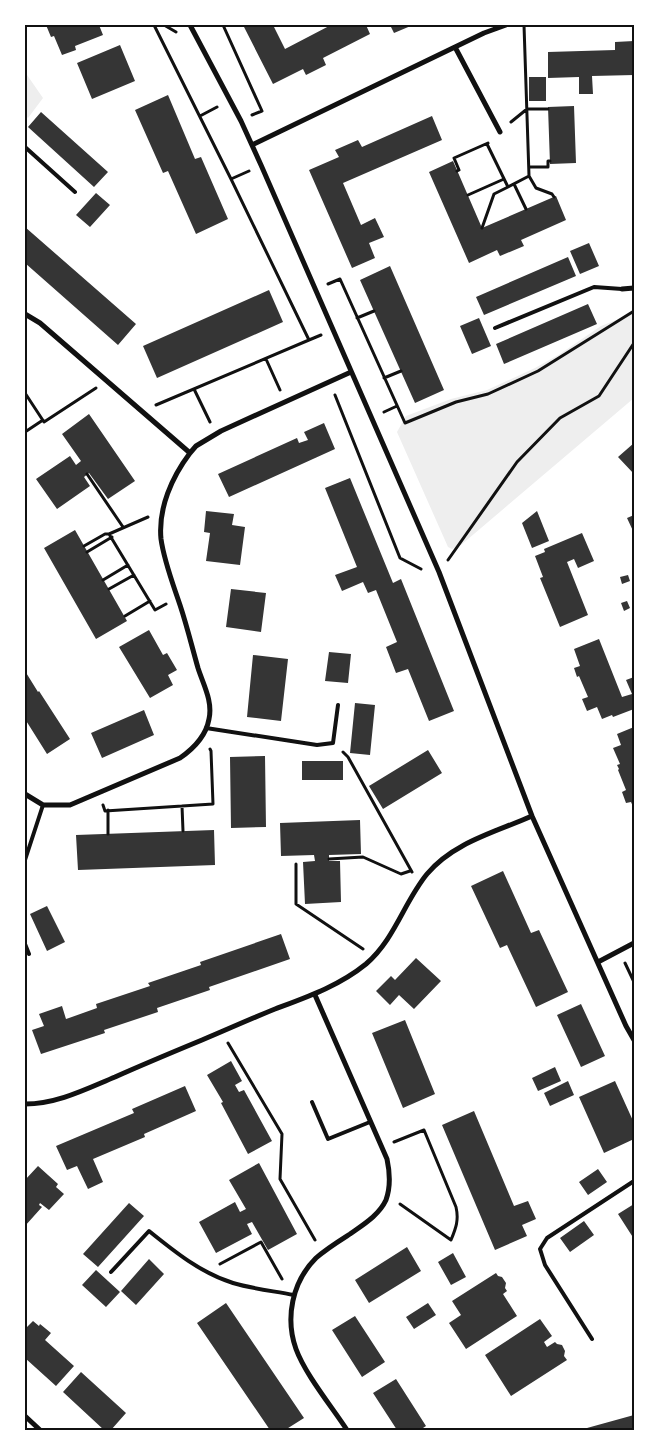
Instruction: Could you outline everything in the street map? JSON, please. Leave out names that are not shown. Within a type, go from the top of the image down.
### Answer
[{"type":"street","points":[[190,25],[252,145],[438,572],[532,816],[634,1040]]},
{"type":"street","points":[[252,145],[455,47],[506,25]]},
{"type":"street","points":[[455,47],[500,132]]},
{"type":"street","points":[[622,289],[634,288]]},
{"type":"street","points":[[25,314],[40,323],[190,453]]},
{"type":"street","points":[[25,794],[43,805],[70,805],[180,758],[193,749],[210,718],[208,695],[177,597],[161,538],[164,510],[172,483],[179,468],[196,446],[216,434],[351,372]]},
{"type":"street","points":[[25,1104],[63,1098],[315,994],[343,980],[374,956],[388,940],[422,880],[443,859],[474,840],[532,816]]},
{"type":"street","points":[[598,962],[634,943]]},
{"type":"street","points":[[315,994],[382,1147],[390,1171],[390,1185],[385,1201],[378,1212],[322,1254],[308,1269],[294,1295],[291,1309],[290,1324],[297,1351],[304,1365],[347,1430]]},
{"type":"street","points":[[25,1416],[40,1430]]},
{"type":"lane","points":[[25,147],[75,192]]},
{"type":"lane","points":[[495,328],[594,287],[622,289]]},
{"type":"lane","points":[[206,728],[317,745],[333,743],[338,706]]},
{"type":"lane","points":[[25,860],[43,805]]},
{"type":"lane","points":[[25,944],[30,954]]},
{"type":"lane","points":[[312,1102],[328,1140],[370,1122]]},
{"type":"lane","points":[[592,1340],[545,1266],[540,1249],[547,1238],[634,1180]]},
{"type":"lane","points":[[111,1272],[149,1231],[171,1249],[206,1271],[234,1283],[294,1295]]},
{"type":"path","points":[[154,25],[309,340]]},
{"type":"path","points":[[223,25],[262,111],[241,121]]},
{"type":"path","points":[[524,25],[529,176],[536,188],[552,194],[554,197]]},
{"type":"path","points":[[200,116],[229,100]]},
{"type":"path","points":[[527,109],[548,109]]},
{"type":"path","points":[[457,170],[459,170],[454,158],[487,144],[508,187]]},
{"type":"path","points":[[529,167],[548,167],[548,162],[550,161]]},
{"type":"path","points":[[482,228],[494,194],[529,176]]},
{"type":"path","points":[[468,195],[504,179]]},
{"type":"path","points":[[514,184],[526,209]]},
{"type":"path","points":[[315,290],[340,279],[405,423],[456,402],[488,394],[538,371],[634,311]]},
{"type":"path","points":[[357,318],[374,311]]},
{"type":"path","points":[[141,411],[332,330]]},
{"type":"path","points":[[438,572],[474,526],[517,462],[560,418],[599,396],[634,343]]},
{"type":"path","points":[[266,359],[285,402]]},
{"type":"path","points":[[384,378],[401,371]]},
{"type":"path","points":[[25,432],[43,420],[44,422],[106,381]]},
{"type":"path","points":[[329,382],[400,558],[422,569]]},
{"type":"path","points":[[194,389],[216,434]]},
{"type":"path","points":[[25,393],[43,420]]},
{"type":"path","points":[[87,474],[123,528]]},
{"type":"path","points":[[87,552],[123,528],[164,510]]},
{"type":"path","points":[[84,546],[105,534],[110,536],[155,610],[177,597]]},
{"type":"path","points":[[104,580],[128,565]]},
{"type":"path","points":[[109,589],[134,575]]},
{"type":"path","points":[[125,616],[150,601]]},
{"type":"path","points":[[98,793],[105,811],[213,804],[211,750],[200,739]]},
{"type":"path","points":[[333,743],[348,757],[410,871],[422,880]]},
{"type":"path","points":[[182,806],[183,831]]},
{"type":"path","points":[[108,810],[108,834]]},
{"type":"path","points":[[329,858],[363,857],[401,874],[410,871]]},
{"type":"path","points":[[296,864],[296,904],[374,956]]},
{"type":"path","points":[[619,952],[634,982]]},
{"type":"path","points":[[223,1031],[228,1044],[282,1134],[280,1179],[322,1254]]},
{"type":"path","points":[[382,1147],[424,1130],[458,1215],[457,1225],[451,1240],[387,1194]]},
{"type":"path","points":[[206,1271],[261,1242],[283,1281],[294,1295]]},
{"type":"shaded area","points":[[25,72],[43,98],[28,118],[25,115]]},
{"type":"shaded area","points":[[634,313],[634,398],[461,545],[452,549],[448,547],[397,432],[406,416],[451,399],[487,390],[560,354],[601,326]]},
{"type":"building","points":[[46,25],[99,25],[103,35],[75,46],[76,50],[62,55],[54,36],[51,37]]},
{"type":"building","points":[[243,25],[273,25],[285,49],[331,25],[366,25],[370,34],[323,58],[326,65],[306,75],[303,69],[273,84]]},
{"type":"building","points":[[390,25],[413,25],[394,33]]},
{"type":"building","points":[[634,41],[634,75],[592,76],[593,94],[579,94],[579,77],[548,78],[548,52],[615,50],[615,42]]},
{"type":"building","points":[[120,45],[135,81],[92,99],[77,63]]},
{"type":"building","points":[[529,77],[546,77],[546,101],[529,101]]},
{"type":"building","points":[[168,95],[195,159],[201,157],[228,219],[196,234],[168,171],[163,173],[135,110]]},
{"type":"building","points":[[574,106],[576,163],[550,164],[548,107]]},
{"type":"building","points":[[41,112],[108,172],[94,187],[28,127]]},
{"type":"building","points":[[432,116],[442,140],[343,183],[361,225],[375,218],[384,237],[369,243],[375,258],[352,268],[309,170],[339,157],[335,150],[358,140],[362,147]]},
{"type":"building","points":[[453,161],[482,228],[556,196],[566,220],[521,240],[524,246],[500,256],[497,250],[469,263],[429,172]]},
{"type":"building","points":[[96,193],[110,205],[90,227],[76,215]]},
{"type":"building","points":[[25,227],[136,324],[118,345],[25,263]]},
{"type":"building","points":[[589,243],[599,266],[580,274],[570,251]]},
{"type":"building","points":[[568,257],[576,276],[484,315],[476,297]]},
{"type":"building","points":[[390,266],[444,390],[415,403],[360,280]]},
{"type":"building","points":[[269,290],[283,322],[157,378],[143,346]]},
{"type":"building","points":[[588,304],[597,324],[504,364],[496,344]]},
{"type":"building","points":[[479,318],[491,346],[472,354],[460,326]]},
{"type":"building","points":[[89,414],[135,481],[108,499],[89,473],[84,477],[90,486],[57,509],[36,479],[70,456],[76,465],[81,461],[62,434]]},
{"type":"building","points":[[324,423],[335,449],[229,497],[218,474],[297,438],[299,443],[308,440],[304,432]]},
{"type":"building","points":[[634,443],[634,474],[618,457]]},
{"type":"building","points":[[350,478],[393,583],[401,579],[454,711],[429,721],[408,669],[396,673],[386,647],[397,642],[376,590],[368,593],[363,582],[342,591],[335,575],[357,567],[325,488]]},
{"type":"building","points":[[206,511],[234,514],[232,525],[245,527],[240,565],[206,561],[210,533],[204,532]]},
{"type":"building","points":[[537,511],[549,541],[532,548],[522,523]]},
{"type":"building","points":[[634,515],[634,533],[627,518]]},
{"type":"building","points":[[75,530],[127,621],[96,639],[44,548]]},
{"type":"building","points":[[582,533],[594,561],[578,568],[574,559],[567,562],[588,615],[560,627],[540,578],[543,577],[535,556],[545,552],[544,549]]},
{"type":"building","points":[[628,575],[630,581],[622,584],[620,577]]},
{"type":"building","points":[[231,589],[266,593],[261,632],[226,627]]},
{"type":"building","points":[[627,601],[630,608],[624,611],[621,603]]},
{"type":"building","points":[[149,630],[163,655],[167,653],[177,670],[168,675],[173,685],[150,698],[119,647]]},
{"type":"building","points":[[599,639],[622,697],[632,694],[626,680],[634,677],[634,709],[602,719],[597,707],[587,711],[582,699],[588,697],[574,668],[580,666],[574,649]]},
{"type":"building","points":[[329,652],[351,654],[348,683],[325,681]]},
{"type":"building","points":[[253,655],[288,659],[281,721],[247,717]]},
{"type":"building","points":[[25,671],[70,739],[47,754],[25,719]]},
{"type":"building","points":[[355,703],[375,705],[370,755],[350,753]]},
{"type":"building","points":[[144,710],[154,735],[102,758],[91,733]]},
{"type":"building","points":[[634,727],[634,809],[631,802],[626,803],[622,792],[626,790],[618,770],[617,765],[620,764],[613,748],[621,745],[617,734]]},
{"type":"building","points":[[428,750],[442,773],[383,809],[369,786]]},
{"type":"building","points":[[265,756],[266,827],[231,828],[230,757]]},
{"type":"building","points":[[302,761],[343,761],[343,780],[302,780]]},
{"type":"building","points":[[360,820],[361,854],[329,855],[329,861],[340,861],[341,902],[305,904],[303,862],[315,861],[314,855],[281,856],[280,823]]},
{"type":"building","points":[[214,830],[215,865],[78,870],[76,835]]},
{"type":"building","points":[[503,871],[531,933],[539,930],[568,992],[536,1007],[507,945],[500,948],[471,886]]},
{"type":"building","points":[[47,906],[65,942],[47,951],[30,914]]},
{"type":"building","points":[[281,934],[290,959],[209,987],[210,990],[157,1008],[158,1012],[104,1030],[105,1033],[41,1054],[32,1030],[44,1026],[39,1014],[62,1006],[66,1019],[97,1008],[96,1004],[150,986],[148,983],[201,965],[200,962]]},
{"type":"building","points":[[416,958],[441,981],[414,1009],[399,995],[390,1005],[376,991],[391,976],[395,980]]},
{"type":"building","points":[[581,1004],[605,1056],[581,1067],[557,1015]]},
{"type":"building","points":[[405,1020],[435,1094],[403,1108],[372,1033]]},
{"type":"building","points":[[231,1061],[242,1081],[235,1085],[239,1092],[244,1090],[272,1141],[248,1154],[221,1103],[223,1102],[207,1075]]},
{"type":"building","points":[[555,1067],[561,1081],[538,1091],[532,1078]]},
{"type":"building","points":[[568,1081],[574,1095],[550,1106],[544,1093]]},
{"type":"building","points":[[615,1081],[634,1123],[634,1139],[604,1153],[579,1097]]},
{"type":"building","points":[[185,1086],[196,1111],[144,1134],[145,1137],[93,1159],[103,1182],[88,1189],[77,1166],[67,1170],[56,1146],[134,1113],[132,1109]]},
{"type":"building","points":[[474,1111],[514,1206],[528,1201],[536,1219],[522,1225],[527,1236],[495,1250],[442,1125]]},
{"type":"building","points":[[259,1163],[297,1234],[268,1250],[252,1222],[247,1224],[252,1234],[216,1253],[199,1222],[235,1202],[240,1212],[246,1209],[229,1180]]},
{"type":"building","points":[[38,1166],[58,1184],[56,1187],[64,1194],[49,1210],[40,1203],[39,1205],[42,1207],[25,1226],[25,1180]]},
{"type":"building","points":[[598,1169],[607,1182],[588,1195],[579,1182]]},
{"type":"building","points":[[129,1203],[144,1216],[98,1267],[83,1254]]},
{"type":"building","points":[[634,1204],[634,1239],[618,1214]]},
{"type":"building","points":[[584,1221],[594,1235],[570,1252],[560,1238]]},
{"type":"building","points":[[407,1247],[421,1271],[369,1303],[355,1280]]},
{"type":"building","points":[[453,1253],[466,1277],[451,1285],[438,1262]]},
{"type":"building","points":[[149,1259],[164,1274],[136,1305],[121,1291]]},
{"type":"building","points":[[96,1270],[120,1292],[106,1307],[82,1285]]},
{"type":"building","points":[[496,1273],[506,1283],[505,1288],[507,1291],[503,1294],[517,1316],[466,1349],[449,1323],[461,1315],[452,1301]]},
{"type":"building","points":[[226,1303],[304,1418],[285,1430],[270,1430],[197,1323]]},
{"type":"building","points":[[428,1303],[436,1315],[414,1329],[406,1317]]},
{"type":"building","points":[[355,1316],[385,1362],[362,1377],[332,1330]]},
{"type":"building","points":[[540,1319],[552,1336],[544,1342],[547,1347],[555,1342],[562,1345],[565,1351],[564,1356],[567,1360],[511,1396],[485,1355]]},
{"type":"building","points":[[33,1321],[51,1333],[45,1340],[74,1366],[56,1386],[25,1358],[25,1329]]},
{"type":"building","points":[[81,1372],[126,1413],[111,1430],[104,1430],[63,1392]]},
{"type":"building","points":[[396,1379],[426,1426],[420,1430],[397,1430],[373,1393]]},
{"type":"building","points":[[634,1415],[634,1430],[587,1430],[587,1428]]}]
